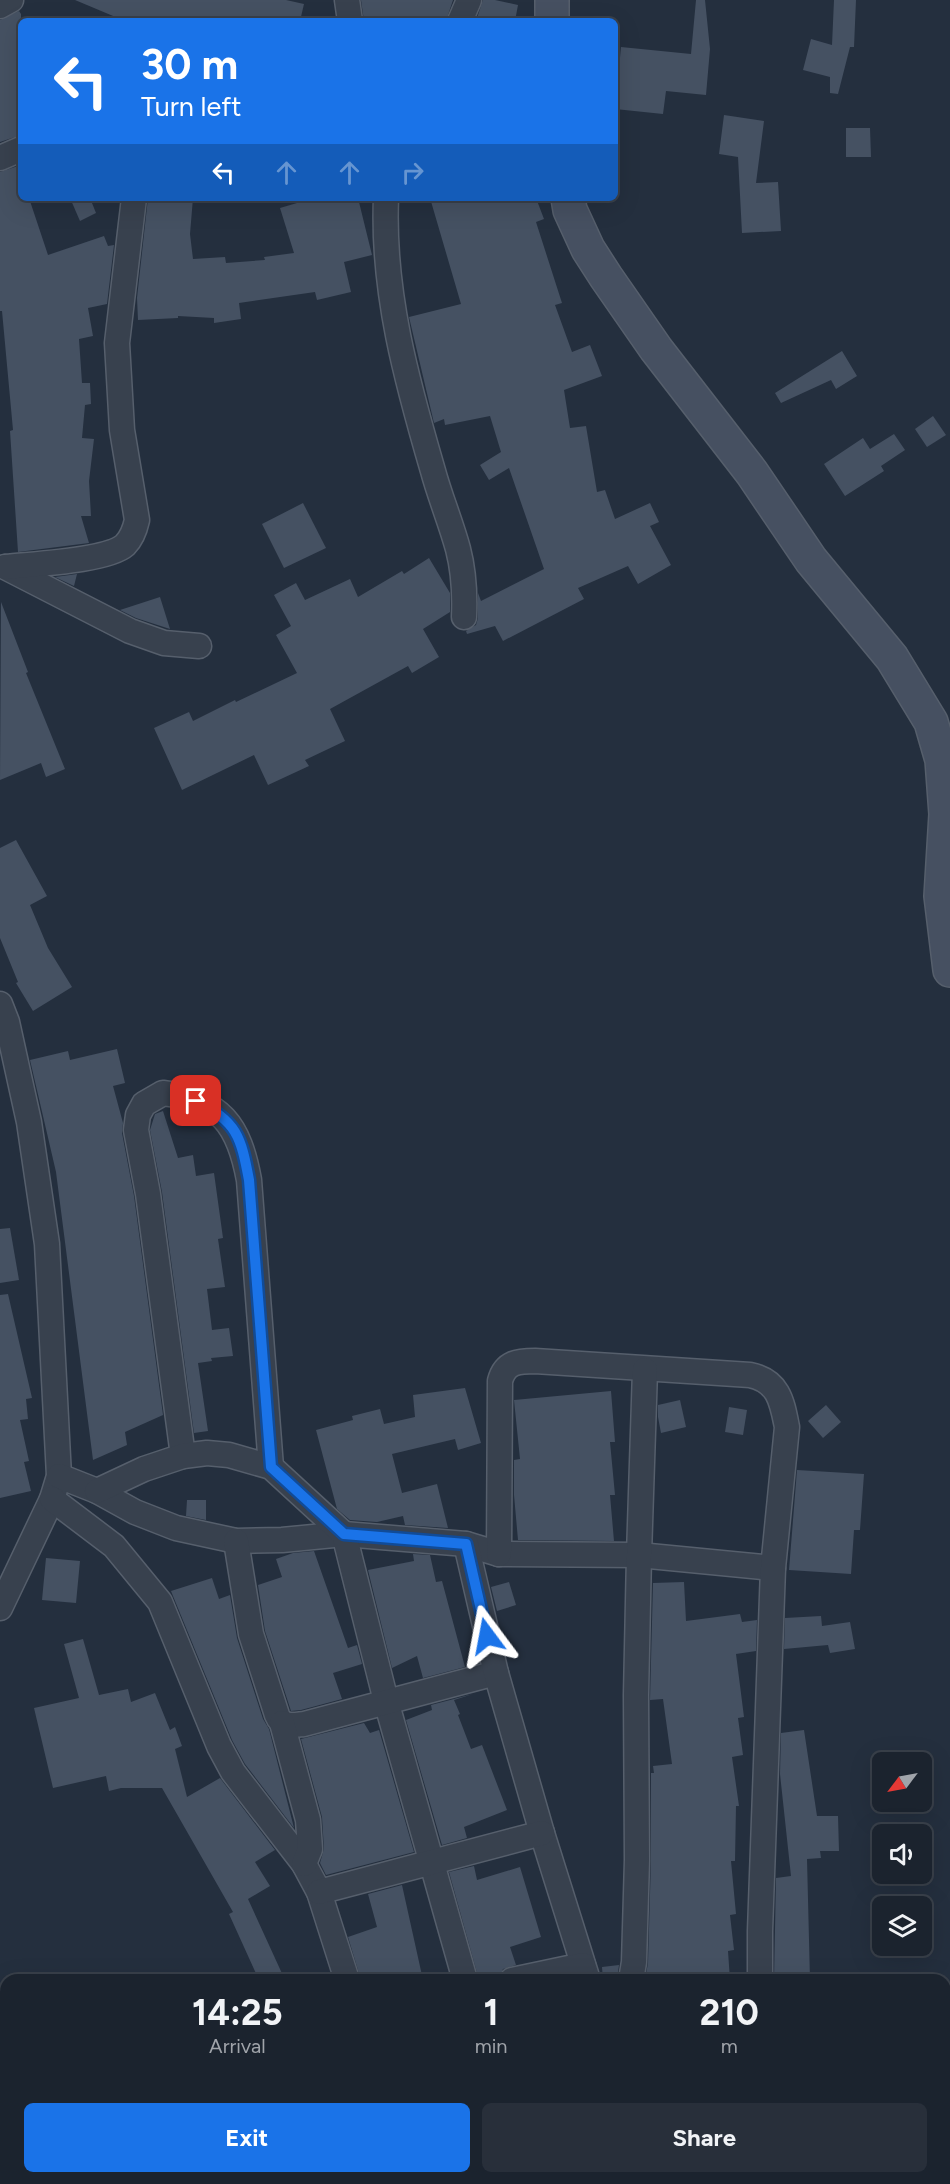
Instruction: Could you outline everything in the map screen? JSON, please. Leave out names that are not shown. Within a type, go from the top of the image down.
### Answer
[{"type":"main road","points":[[552,0],[552,18]]},
{"type":"main road","points":[[568,201],[570,210],[588,249],[656,349],[752,473],[811,560],[892,658],[931,722],[942,759],[946,814],[941,896],[950,970]]},
{"type":"street","points":[[0,6],[11,0]]},
{"type":"street","points":[[347,0],[350,18]]},
{"type":"street","points":[[461,18],[469,0]]},
{"type":"street","points":[[0,158],[18,149]]},
{"type":"street","points":[[3,566],[83,558],[115,552],[133,534],[138,520],[122,430],[117,343],[134,201]]},
{"type":"street","points":[[386,201],[385,256],[400,345],[408,384],[434,476],[459,551],[465,591],[464,617]]},
{"type":"street","points":[[3,566],[130,631],[164,643],[199,646]]},
{"type":"street","points":[[0,1004],[7,1022],[28,1122],[47,1244],[59,1476],[52,1499],[0,1608]]},
{"type":"street","points":[[183,1456],[148,1194],[136,1130],[138,1115],[144,1104],[163,1093],[183,1096],[212,1109],[228,1121],[244,1156],[249,1180],[271,1467]]},
{"type":"street","points":[[499,1554],[499,1402],[502,1372],[513,1362],[750,1376],[763,1378],[775,1388],[783,1405],[787,1427],[773,1568],[760,1974]]},
{"type":"street","points":[[632,1974],[637,1860],[636,1695],[645,1370]]},
{"type":"street","points":[[97,1491],[144,1469],[183,1456],[207,1453],[229,1455],[271,1467],[344,1534],[386,1701],[463,1974]]},
{"type":"street","points":[[59,1476],[97,1491],[135,1512],[176,1528],[236,1541],[282,1540],[344,1534],[466,1544],[499,1554],[639,1555],[773,1568]]},
{"type":"street","points":[[52,1499],[114,1546],[160,1602],[219,1746],[233,1772],[304,1864],[319,1892],[345,1974]]},
{"type":"street","points":[[236,1541],[251,1634],[282,1724],[308,1820],[310,1849],[304,1864]]},
{"type":"street","points":[[466,1544],[496,1673],[542,1833],[586,1973]]},
{"type":"street","points":[[282,1724],[304,1724],[496,1673]]},
{"type":"street","points":[[319,1892],[542,1833]]},
{"type":"building","points":[[75,0],[286,0],[304,4],[301,18],[118,18]]},
{"type":"building","points":[[361,0],[453,0],[447,18],[364,18]]},
{"type":"building","points":[[483,0],[518,5],[516,18],[477,18]]},
{"type":"building","points":[[696,0],[705,0],[710,49],[706,95],[666,91],[663,114],[618,109],[621,47],[691,54]]},
{"type":"building","points":[[834,0],[856,0],[854,47],[850,47],[838,94],[830,93],[830,77],[803,70],[811,39],[832,45]]},
{"type":"building","points":[[19,11],[21,14],[21,18],[18,18],[18,136],[0,142],[0,20]]},
{"type":"building","points":[[724,115],[764,121],[756,183],[778,182],[781,231],[742,233],[738,157],[719,154]]},
{"type":"building","points":[[846,128],[870,128],[871,157],[846,157]]},
{"type":"building","points":[[18,166],[18,201],[30,201],[48,255],[104,236],[108,246],[114,245],[107,304],[88,308],[93,336],[79,339],[82,383],[90,383],[91,404],[85,405],[82,438],[94,439],[89,481],[91,516],[81,516],[89,543],[18,552],[10,431],[13,430],[2,311],[0,311],[0,172]]},
{"type":"building","points":[[71,201],[91,201],[96,213],[80,221]]},
{"type":"building","points":[[148,201],[193,201],[190,234],[193,259],[225,257],[226,263],[265,260],[264,257],[294,253],[280,208],[304,201],[359,201],[372,255],[344,262],[351,292],[317,300],[315,292],[239,303],[241,319],[214,323],[214,318],[178,316],[178,318],[138,320],[137,298]]},
{"type":"building","points":[[431,201],[537,201],[544,219],[536,222],[562,303],[555,305],[572,352],[590,345],[602,376],[564,390],[570,428],[586,426],[597,492],[605,490],[615,519],[650,503],[659,522],[650,526],[671,565],[638,584],[628,566],[578,588],[584,599],[503,641],[495,626],[467,634],[466,631],[476,625],[478,618],[478,593],[481,601],[544,569],[509,468],[489,480],[480,465],[501,452],[490,416],[445,425],[444,419],[434,423],[409,317],[461,304]]},
{"type":"building","points":[[842,351],[857,376],[836,389],[831,380],[781,403],[775,393]]},
{"type":"building","points":[[933,416],[946,435],[927,447],[915,429]]},
{"type":"building","points":[[894,434],[905,450],[881,466],[884,471],[845,496],[824,464],[863,438],[870,449]]},
{"type":"building","points":[[303,503],[326,548],[284,568],[262,524]]},
{"type":"building","points":[[429,558],[450,593],[450,612],[423,629],[439,657],[412,673],[408,666],[330,709],[345,741],[305,760],[309,766],[268,785],[254,755],[182,790],[154,728],[189,712],[193,721],[297,673],[276,635],[291,626],[274,595],[296,583],[305,600],[350,579],[358,597],[402,571],[404,574]]},
{"type":"building","points":[[77,574],[74,586],[55,577],[70,575]]},
{"type":"building","points":[[160,597],[170,629],[120,610]]},
{"type":"building","points":[[1,602],[28,672],[26,673],[65,769],[46,777],[41,763],[0,780]]},
{"type":"building","points":[[16,840],[47,896],[30,905],[48,948],[72,987],[33,1011],[16,983],[18,982],[0,938],[0,848]]},
{"type":"building","points":[[117,1049],[125,1083],[113,1086],[123,1123],[122,1133],[134,1196],[163,1415],[125,1432],[127,1445],[93,1460],[56,1172],[30,1060],[68,1051],[70,1060]]},
{"type":"building","points":[[163,1111],[178,1158],[193,1155],[196,1176],[214,1173],[223,1238],[218,1239],[225,1287],[207,1289],[212,1330],[229,1328],[233,1356],[211,1358],[212,1361],[198,1363],[208,1431],[194,1433],[162,1192],[150,1130],[155,1114]]},
{"type":"building","points":[[10,1228],[19,1280],[0,1283],[0,1229]]},
{"type":"building","points":[[8,1294],[32,1398],[26,1399],[28,1419],[20,1420],[29,1461],[24,1462],[31,1491],[0,1498],[0,1295]]},
{"type":"building","points":[[465,1388],[481,1443],[458,1450],[455,1439],[392,1454],[402,1493],[437,1484],[448,1528],[405,1525],[403,1516],[377,1522],[350,1520],[337,1509],[316,1430],[353,1420],[352,1416],[380,1409],[384,1424],[415,1417],[413,1395]]},
{"type":"building","points":[[611,1391],[615,1442],[610,1442],[615,1495],[610,1495],[614,1541],[518,1540],[514,1460],[520,1459],[514,1400]]},
{"type":"building","points":[[680,1400],[686,1427],[661,1433],[658,1405]]},
{"type":"building","points":[[826,1405],[841,1422],[823,1438],[808,1421]]},
{"type":"building","points":[[729,1407],[747,1410],[743,1435],[725,1432]]},
{"type":"building","points":[[797,1470],[864,1474],[860,1530],[854,1530],[851,1574],[789,1570]]},
{"type":"building","points":[[187,1500],[206,1500],[206,1520],[186,1516]]},
{"type":"building","points":[[314,1551],[348,1648],[357,1645],[362,1664],[333,1673],[342,1699],[291,1711],[265,1631],[258,1585],[282,1577],[276,1559],[293,1553]]},
{"type":"building","points":[[413,1554],[430,1555],[436,1582],[442,1581],[465,1667],[423,1678],[417,1656],[392,1668],[368,1570],[414,1561]]},
{"type":"building","points":[[46,1558],[80,1561],[76,1603],[42,1600]]},
{"type":"building","points":[[212,1578],[219,1599],[230,1595],[237,1638],[263,1719],[269,1729],[294,1828],[245,1764],[232,1740],[171,1591]]},
{"type":"building","points":[[509,1582],[516,1605],[497,1611],[491,1587]]},
{"type":"building","points":[[684,1582],[686,1621],[740,1614],[742,1622],[757,1620],[756,1651],[736,1654],[744,1717],[738,1718],[743,1755],[732,1757],[739,1806],[736,1806],[735,1861],[731,1861],[736,1914],[730,1915],[734,1950],[728,1951],[730,1974],[646,1974],[651,1860],[651,1773],[654,1773],[653,1766],[672,1764],[663,1699],[650,1700],[653,1583]]},
{"type":"building","points":[[821,1616],[822,1626],[850,1622],[855,1649],[830,1653],[828,1645],[784,1649],[785,1618]]},
{"type":"building","points":[[83,1639],[99,1695],[128,1689],[131,1702],[155,1693],[170,1730],[175,1727],[182,1746],[175,1749],[187,1797],[220,1778],[275,1850],[255,1862],[270,1886],[248,1899],[282,1974],[256,1974],[229,1914],[233,1912],[162,1788],[121,1788],[109,1791],[106,1776],[53,1788],[34,1708],[79,1698],[64,1644]]},
{"type":"building","points":[[473,1694],[454,1700],[460,1714],[458,1715],[471,1749],[482,1745],[507,1810],[464,1827],[467,1838],[442,1845],[406,1720],[432,1710],[431,1705]]},
{"type":"building","points":[[364,1723],[370,1733],[379,1730],[414,1852],[326,1875],[320,1863],[324,1849],[322,1817],[301,1739]]},
{"type":"building","points":[[804,1730],[817,1816],[838,1816],[839,1851],[820,1851],[821,1858],[807,1859],[810,1974],[774,1974],[776,1878],[791,1876],[780,1774],[781,1733]]},
{"type":"building","points":[[474,1866],[477,1880],[520,1867],[541,1937],[510,1947],[516,1965],[503,1969],[501,1974],[477,1974],[449,1872]]},
{"type":"building","points":[[402,1885],[422,1974],[359,1974],[348,1937],[377,1927],[368,1894]]},
{"type":"building","points":[[619,1965],[618,1974],[603,1974],[602,1967]]},
{"type":"route","points":[[196,1101],[228,1121],[236,1134],[244,1156],[249,1180],[271,1467],[314,1504],[344,1534],[466,1544],[487,1636]]}]
